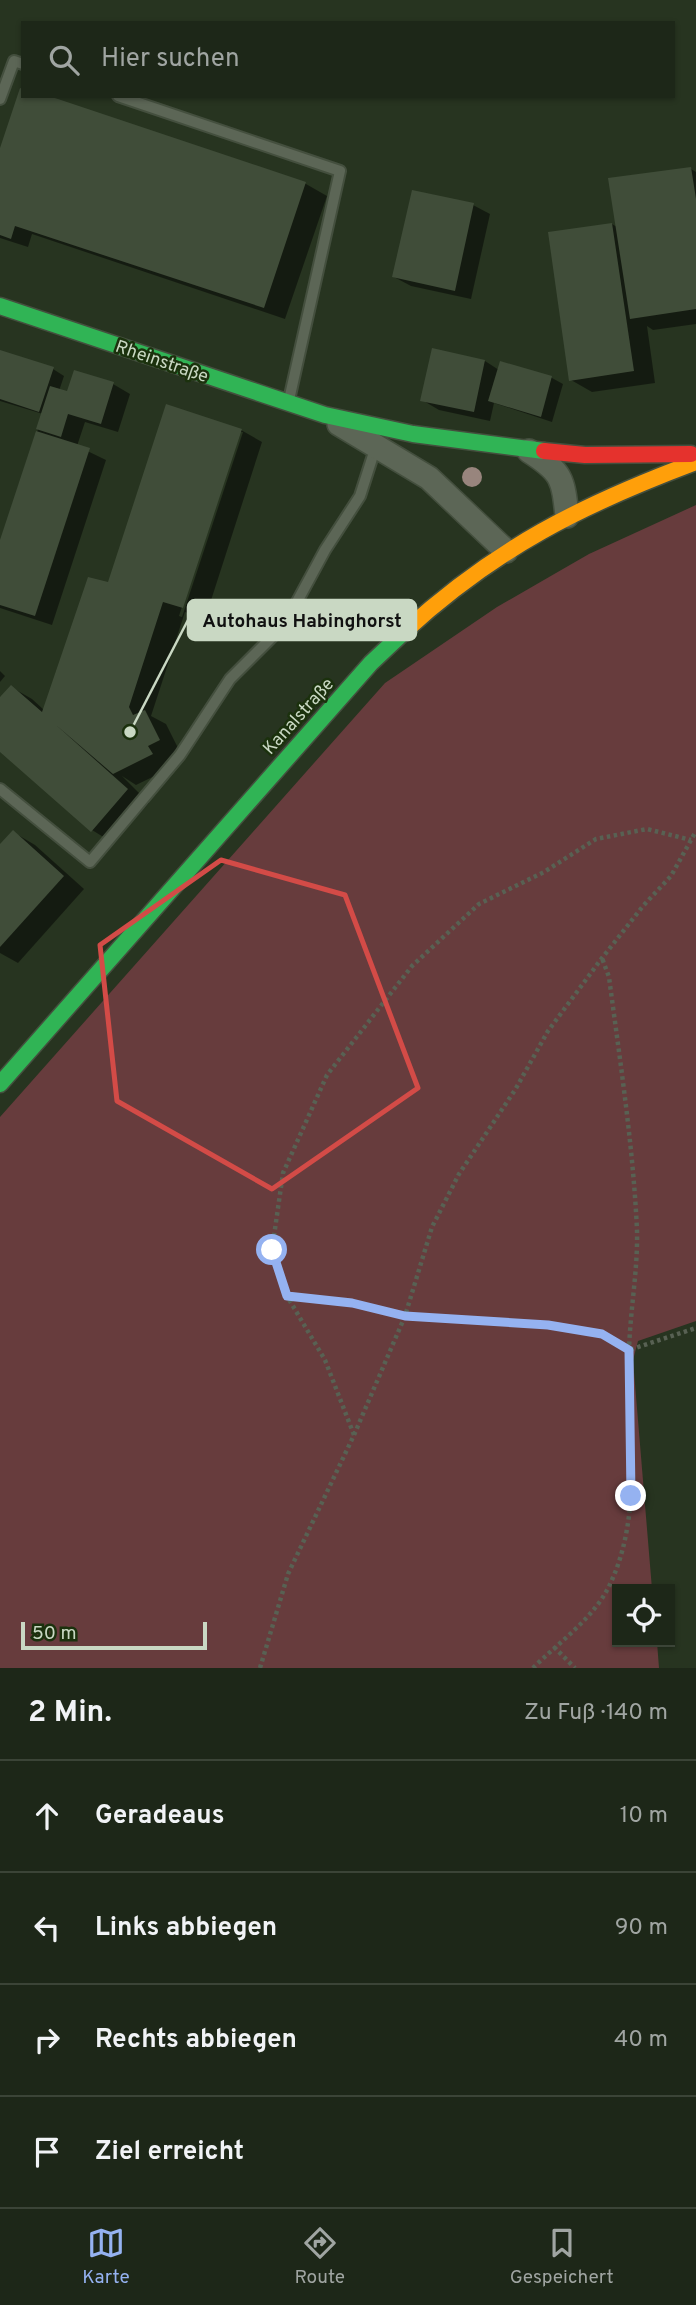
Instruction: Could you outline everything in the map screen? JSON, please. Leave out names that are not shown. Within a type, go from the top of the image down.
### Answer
[{"type":"main road","name":"Rheinstraße","points":[[0,306],[325,415],[412,434],[527,450],[650,456],[696,453]]},
{"type":"main road","name":"Kanalstraße","points":[[0,1084],[371,663],[441,599],[506,551],[567,516],[640,483],[696,462]]},
{"type":"street","name":"Rheinstraße","points":[[325,415],[429,478],[506,551]]},
{"type":"street","name":"Rheinstraße","points":[[527,450],[550,464],[564,483],[567,516]]},
{"type":"lane","points":[[0,99],[14,61],[21,63]]},
{"type":"lane","points":[[124,98],[340,171],[288,403]]},
{"type":"lane","points":[[0,789],[90,862],[180,755],[230,679],[285,624],[325,550],[360,496],[376,446]]},
{"type":"path","points":[[354,1435],[325,1360],[287,1296],[272,1250],[283,1173],[327,1075],[411,966],[479,904],[544,872],[596,839],[647,829],[692,840]]},
{"type":"path","points":[[260,1668],[288,1574],[354,1435],[405,1316],[432,1227],[459,1174],[515,1090],[548,1031],[601,958],[671,876],[696,831]]},
{"type":"path","points":[[533,1668],[591,1612],[611,1584],[623,1546],[631,1496],[629,1350],[637,1233],[630,1140],[611,990],[601,958]]},
{"type":"path","points":[[287,1296],[352,1303],[405,1316],[548,1325],[602,1334],[629,1350],[696,1328]]},
{"type":"path","points":[[554,1647],[575,1668]]},
{"type":"highlighted area","points":[[221,860],[345,895],[418,1088],[272,1189],[117,1101],[100,945]]},
{"type":"shaded area","points":[[696,505],[696,1321],[638,1341],[633,1360],[652,1584],[612,1584],[612,1647],[657,1647],[659,1668],[0,1668],[0,1117],[385,683],[497,607],[589,554]]},
{"type":"building","points":[[20,88],[21,98],[55,98],[306,182],[264,308],[15,226],[11,239],[0,235],[0,148]]},
{"type":"building","points":[[691,167],[696,199],[696,309],[630,319],[608,178]]},
{"type":"building","points":[[412,190],[474,203],[455,291],[392,277]]},
{"type":"building","points":[[612,223],[634,371],[569,381],[548,232]]},
{"type":"building","points":[[432,348],[485,360],[474,412],[420,401]]},
{"type":"building","points":[[0,350],[54,367],[39,412],[0,399]]},
{"type":"building","points":[[500,361],[552,376],[541,417],[488,401]]},
{"type":"building","points":[[74,370],[114,382],[101,424],[68,414],[61,437],[36,429],[50,386],[67,391]]},
{"type":"building","points":[[166,404],[242,429],[183,608],[163,602],[129,707],[133,715],[145,710],[160,740],[148,746],[153,754],[113,774],[56,725],[128,789],[91,832],[0,752],[0,697],[11,685],[42,712],[88,577],[108,582]]},
{"type":"building","points":[[36,431],[90,448],[35,616],[0,605],[0,540]]},
{"type":"building","points":[[13,830],[64,876],[0,947],[0,844]]},
{"type":"traffic: fast","points":[[0,306],[325,415],[413,434],[544,451]]},
{"type":"traffic: fast","points":[[0,1084],[371,663],[405,631]]},
{"type":"traffic: slow","points":[[405,631],[439,602],[507,552],[577,512],[696,462]]},
{"type":"traffic: jam","points":[[544,451],[585,455],[691,454]]},
{"type":"place","name":"Autohaus Habinghorst","points":[[130,732]]},
{"type":"route","points":[[272,1250],[287,1296],[352,1303],[405,1316],[548,1325],[602,1334],[629,1350],[631,1496]]}]
